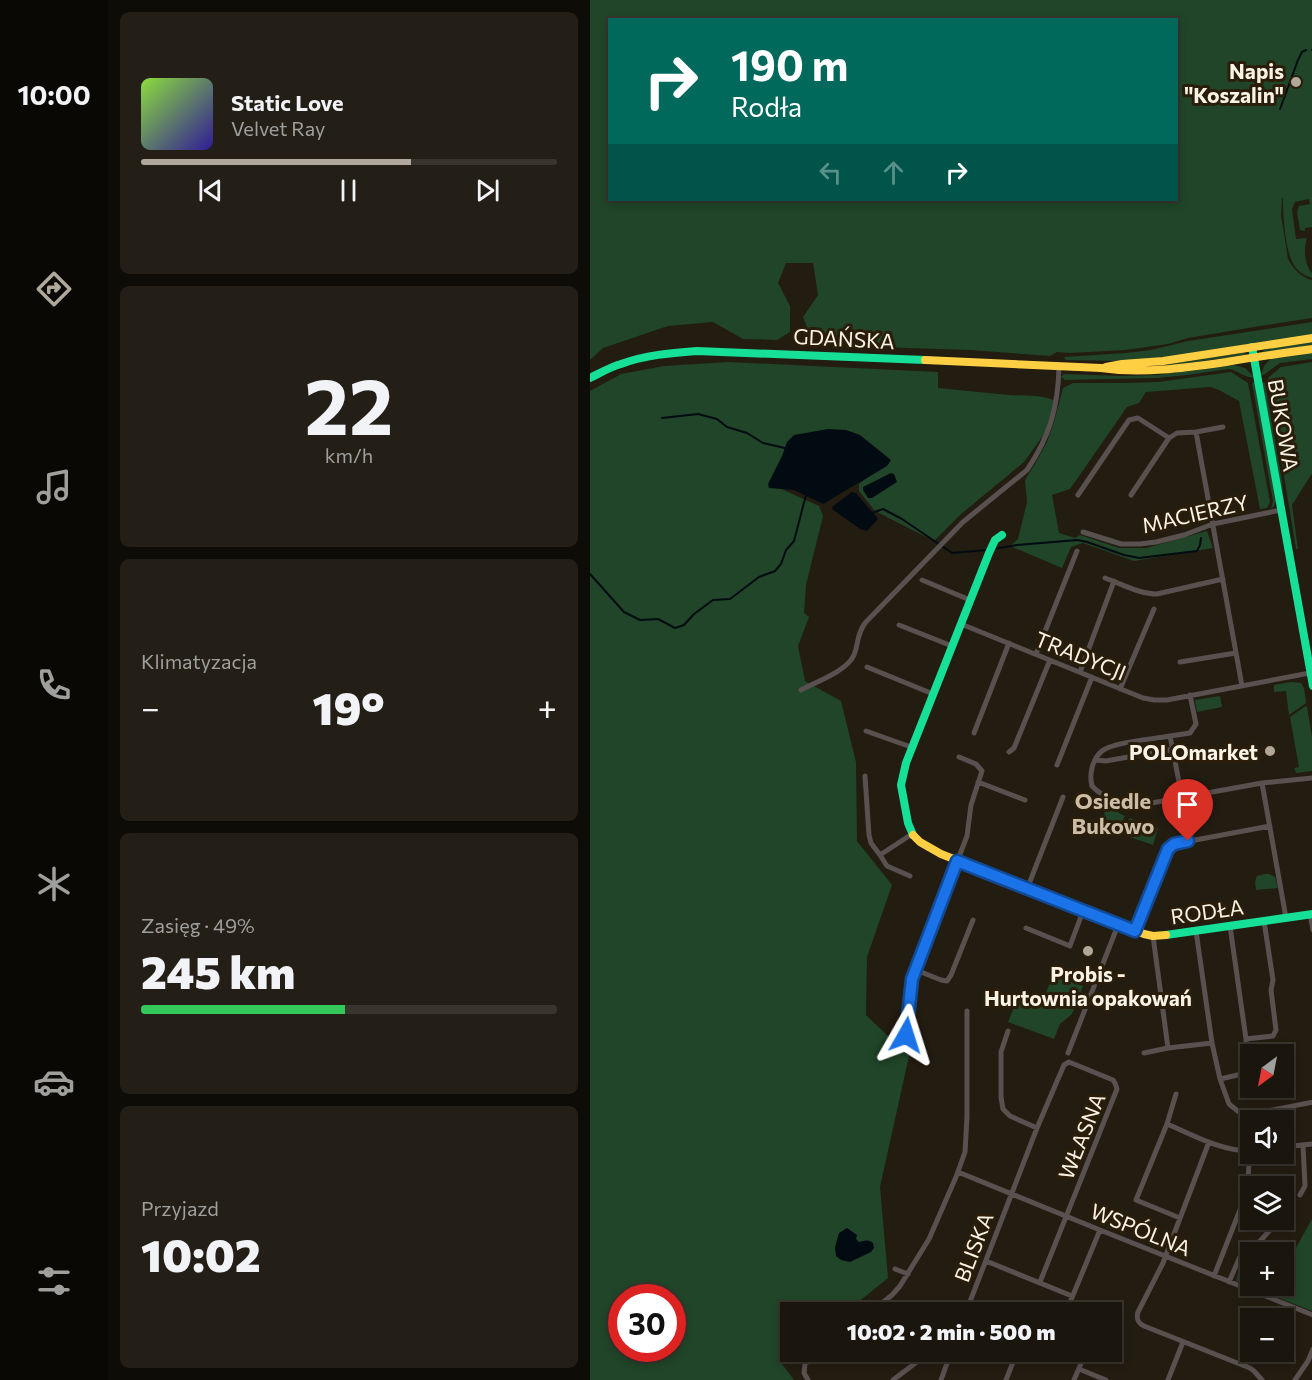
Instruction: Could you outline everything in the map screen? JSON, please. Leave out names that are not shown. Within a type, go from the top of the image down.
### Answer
[{"type":"street","name":"GDAŃSKA","points":[[1101,368],[1313,338]]},
{"type":"street","name":"BUKOWA","points":[[1252,347],[1312,684]]},
{"type":"street","name":"GDAŃSKA","points":[[590,378],[620,364],[642,358],[697,351],[1101,368],[1121,372],[1192,368],[1313,349]]},
{"type":"street","points":[[801,690],[836,672],[850,661],[859,632],[865,623],[963,522],[1027,470],[1052,422],[1058,398],[1060,366]]},
{"type":"street","points":[[1078,495],[1129,420],[1138,418],[1169,438]]},
{"type":"street","points":[[1131,495],[1169,438],[1177,433],[1196,432],[1223,426]]},
{"type":"street","points":[[1196,432],[1242,686]]},
{"type":"street","name":"MACIERZY","points":[[1083,532],[1121,544],[1140,544],[1184,535],[1213,524],[1281,510]]},
{"type":"street","points":[[880,855],[912,834],[901,785],[902,775],[911,747],[989,554],[995,540],[1002,535]]},
{"type":"street","points":[[1036,654],[1077,551]]},
{"type":"street","points":[[1105,578],[1149,594],[1223,579]]},
{"type":"street","points":[[922,579],[970,600]]},
{"type":"street","points":[[1080,672],[1114,581]]},
{"type":"street","points":[[1117,689],[1154,609]]},
{"type":"street","name":"TRADYCJI","points":[[961,624],[1117,689],[1154,700],[1167,700],[1311,673]]},
{"type":"street","points":[[899,625],[952,646]]},
{"type":"street","points":[[974,733],[1009,643]]},
{"type":"street","points":[[1180,662],[1236,652]]},
{"type":"street","points":[[1009,752],[1014,748],[1050,660]]},
{"type":"street","points":[[867,667],[933,694]]},
{"type":"street","points":[[1057,765],[1092,677]]},
{"type":"street","points":[[1190,695],[1196,724],[1190,733],[1109,747],[1102,751],[1095,760],[1091,773],[1092,786],[1104,797],[1133,805],[1262,783],[1313,778]]},
{"type":"street","points":[[866,730],[911,747]]},
{"type":"street","points":[[1170,736],[1182,796]]},
{"type":"street","points":[[1095,760],[1106,761],[1173,749]]},
{"type":"street","points":[[906,1035],[912,979],[967,836],[971,805],[982,771],[976,764],[959,757]]},
{"type":"street","points":[[865,776],[871,843],[887,866],[910,876]]},
{"type":"street","points":[[978,782],[1025,800]]},
{"type":"street","points":[[1262,783],[1286,918]]},
{"type":"street","points":[[1027,889],[1063,797]]},
{"type":"street","points":[[1135,931],[1168,849],[1174,844],[1270,826]]},
{"type":"street","name":"RODŁA","points":[[912,834],[928,847],[957,861],[1118,925],[1153,936],[1311,914]]},
{"type":"street","points":[[1026,928],[1070,946],[1083,911]]},
{"type":"street","points":[[1311,914],[1313,930]]},
{"type":"street","points":[[916,970],[947,981],[973,920]]},
{"type":"street","points":[[1246,1039],[1273,1036],[1277,1030],[1271,990],[1273,980],[1264,921]]},
{"type":"street","points":[[1068,1053],[1118,925]]},
{"type":"street","points":[[1220,1079],[1242,1074],[1248,1068],[1230,926]]},
{"type":"street","points":[[1196,931],[1212,1043],[1227,1099],[1236,1110],[1252,1114],[1313,1102]]},
{"type":"street","points":[[1153,936],[1168,1048]]},
{"type":"street","points":[[883,1302],[900,1286],[929,1239],[965,1152],[968,1011]]},
{"type":"street","points":[[1008,1031],[1001,1052],[1003,1109],[1010,1116],[1037,1128]]},
{"type":"street","points":[[1144,1053],[1212,1043]]},
{"type":"street","name":"BLISKA","points":[[970,1302],[1037,1128],[1064,1065],[1069,1062]]},
{"type":"street","name":"WŁASNA","points":[[1040,1282],[1117,1089],[1113,1080],[1069,1062]]},
{"type":"street","points":[[1176,1094],[1167,1124],[1136,1200],[1180,1218]]},
{"type":"street","points":[[1167,1124],[1209,1142],[1240,1150]]},
{"type":"street","points":[[1209,1142],[1166,1257],[1138,1312],[1137,1320],[1144,1326],[1250,1368],[1262,1380]]},
{"type":"street","points":[[1294,1146],[1313,1144]]},
{"type":"street","points":[[1300,1195],[1305,1186],[1303,1145]]},
{"type":"street","points":[[1214,1276],[1247,1192],[1249,1164]]},
{"type":"street","name":"WSPÓLNA","points":[[958,1172],[1313,1315]]},
{"type":"street","points":[[1070,1302],[1100,1230]]},
{"type":"street","points":[[1229,1282],[1242,1252],[1256,1245],[1270,1230]]},
{"type":"street","points":[[986,1261],[1072,1296]]},
{"type":"street","points":[[895,1269],[908,1274]]},
{"type":"street","points":[[1168,1380],[1183,1342]]},
{"type":"street","points":[[1295,1380],[1313,1349]]},
{"type":"street","points":[[808,1362],[804,1373],[808,1380]]},
{"type":"street","points":[[893,1380],[917,1362]]},
{"type":"street","points":[[941,1380],[946,1362]]},
{"type":"street","points":[[1006,1380],[1013,1362]]},
{"type":"street","points":[[1074,1380],[1082,1362]]},
{"type":"street","points":[[1079,1369],[1106,1380]]},
{"type":"green space","points":[[590,0],[1312,0],[1312,227],[1305,228],[1305,231],[1300,230],[1297,212],[1299,206],[1310,204],[1309,199],[1295,202],[1292,209],[1296,239],[1307,238],[1305,258],[1312,278],[1298,270],[1289,254],[1285,234],[1283,198],[1281,215],[1288,259],[1298,272],[1312,280],[1312,318],[1188,338],[1168,344],[1125,350],[1057,352],[1050,356],[970,350],[876,347],[808,330],[803,317],[818,295],[813,263],[786,263],[778,283],[790,306],[790,332],[777,340],[743,339],[713,322],[668,326],[603,348],[590,360]]},
{"type":"green space","points":[[1312,322],[1312,335],[1162,357],[1122,361],[1066,360],[1064,357],[1151,350],[1188,341]]},
{"type":"green space","points":[[1312,342],[1312,345],[1260,353],[1268,348]]},
{"type":"green space","points":[[1241,353],[1246,355],[1164,365]]},
{"type":"green space","points":[[1312,353],[1312,359],[1280,363],[1261,376],[1264,366],[1270,359]]},
{"type":"green space","points":[[728,362],[938,372],[938,388],[1038,396],[1055,401],[1045,433],[1024,462],[960,515],[934,541],[875,511],[859,491],[859,484],[887,462],[777,487],[819,506],[823,516],[806,585],[804,613],[809,617],[798,646],[805,681],[841,701],[856,762],[857,841],[892,885],[867,957],[866,1015],[909,1056],[880,1187],[888,1278],[858,1302],[780,1302],[780,1362],[785,1362],[782,1364],[794,1380],[590,1380],[590,391],[621,374],[664,366]]},
{"type":"green space","points":[[1312,362],[1312,474],[1292,505],[1298,549],[1296,549],[1268,378],[1281,367]]},
{"type":"green space","points":[[1234,365],[1245,368],[1254,377],[1248,377],[1229,369],[1157,378],[1065,380],[1061,377],[1064,374],[1157,375]]},
{"type":"green space","points":[[1231,372],[1248,383],[1270,502],[1267,508],[1260,509],[1239,401],[1210,387],[1146,392],[1139,403],[1127,407],[1070,489],[1052,495],[1059,533],[1075,538],[1080,535],[1119,548],[1146,548],[1207,531],[1213,548],[1134,561],[1083,543],[1071,547],[1062,568],[1010,546],[1018,539],[1027,502],[1025,480],[1047,442],[1063,388],[1073,383],[1158,382]]},
{"type":"green space","points":[[1255,382],[1276,501],[1271,509],[1273,501],[1252,383]]},
{"type":"green space","points":[[1262,382],[1265,383],[1284,505]]},
{"type":"green space","points":[[1301,683],[1306,703],[1289,715],[1286,691],[1274,692],[1274,685]]},
{"type":"green space","points":[[1220,696],[1222,707],[1197,712],[1195,700]]},
{"type":"green space","points":[[1306,706],[1312,737],[1312,771],[1296,773],[1294,768],[1299,767],[1290,717]]},
{"type":"green space","points":[[1106,806],[1125,816],[1117,830],[1111,830],[1102,825]]},
{"type":"green space","points":[[1129,818],[1158,828],[1153,845],[1124,835]]},
{"type":"green space","points":[[1263,874],[1275,877],[1278,888],[1256,890],[1257,876]]},
{"type":"green space","points":[[1053,975],[1083,986],[1072,1014],[1060,1024],[1054,1039],[1008,1022],[1020,993],[1042,1002]]},
{"type":"green space","points":[[1312,1219],[1312,1311],[1274,1296],[1294,1296],[1294,1251]]},
{"type":"green space","points":[[1238,1273],[1240,1274],[1240,1283],[1236,1281]]},
{"type":"shaded area","points":[[828,429],[846,430],[860,435],[891,460],[887,466],[823,504],[794,490],[769,488],[768,484],[787,442],[794,435]]},
{"type":"shaded area","points":[[891,473],[894,474],[897,482],[872,498],[868,498],[863,487]]},
{"type":"shaded area","points":[[852,492],[856,493],[878,519],[867,531],[860,529],[832,509]]},
{"type":"shaded area","points":[[847,1228],[857,1235],[856,1239],[859,1242],[869,1241],[873,1243],[874,1248],[871,1252],[850,1262],[836,1256],[835,1247],[839,1233]]},
{"type":"waterway","points":[[1280,109],[1298,60],[1302,52],[1306,50]]},
{"type":"waterway","points":[[662,418],[698,414],[717,419],[727,427],[747,433],[763,443],[785,448]]},
{"type":"waterway","points":[[590,574],[624,612],[640,620],[658,619],[675,628],[684,625],[694,614],[713,600],[730,599],[759,577],[775,571],[781,564],[786,550],[794,541],[806,495]]},
{"type":"waterway","points":[[872,513],[883,509],[952,553],[987,550]]},
{"type":"waterway","points":[[993,549],[1077,540],[1139,558],[1197,551],[1201,538]]},
{"type":"traffic: fast","points":[[1252,347],[1313,686]]},
{"type":"traffic: fast","points":[[590,378],[639,358],[697,351],[925,360]]},
{"type":"traffic: fast","points":[[913,835],[908,823],[901,785],[906,763],[989,553],[995,540],[1002,535]]},
{"type":"traffic: fast","points":[[1166,935],[1313,914]]},
{"type":"traffic: slow","points":[[1106,367],[1163,361],[1313,338]]},
{"type":"traffic: slow","points":[[925,360],[1117,370],[1164,370],[1313,349]]},
{"type":"traffic: slow","points":[[913,835],[920,842],[941,854],[1144,934],[1166,935]]},
{"type":"place","name":"Napis \"Koszalin\"","points":[[1296,82]]},
{"type":"place","name":"POLOmarket","points":[[1270,751]]},
{"type":"place","name":"Probis - Hurtownia opakowań","points":[[1088,951]]},
{"type":"district","name":"Osiedle Bukowo","points":[[1113,812]]},
{"type":"route","points":[[906,1035],[912,979],[957,861],[1135,931],[1168,849],[1174,844],[1188,841]]}]
